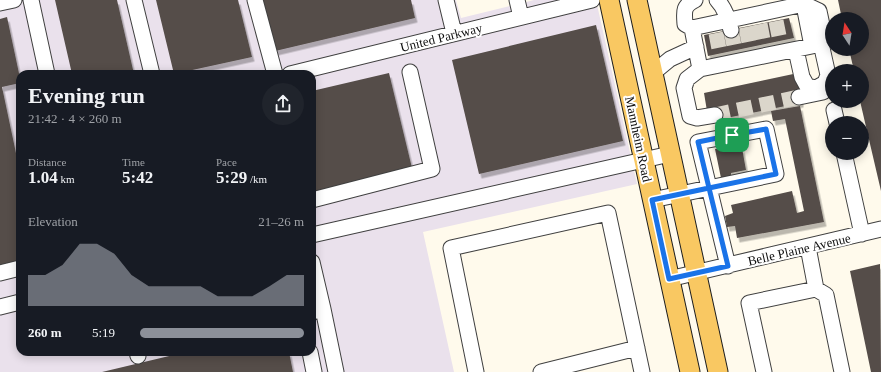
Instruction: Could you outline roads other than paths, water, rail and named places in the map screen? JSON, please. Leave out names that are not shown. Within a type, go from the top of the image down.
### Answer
[{"type":"main road","name":"Mannheim Road","points":[[609,0],[690,372]]},
{"type":"main road","name":"Mannheim Road","points":[[637,0],[718,372]]},
{"type":"street","points":[[0,3],[14,0]]},
{"type":"street","points":[[31,0],[46,70]]},
{"type":"street","points":[[134,0],[151,70]]},
{"type":"street","points":[[255,0],[274,70]]},
{"type":"street","points":[[446,0],[454,33]]},
{"type":"street","points":[[518,0],[521,17]]},
{"type":"street","name":"United Parkway","points":[[306,70],[592,0]]},
{"type":"street","points":[[695,0],[689,3],[684,10],[685,24],[692,28],[714,28],[774,16],[803,2]]},
{"type":"street","points":[[718,0],[722,6],[744,22]]},
{"type":"street","points":[[803,2],[819,11],[822,26]]},
{"type":"street","points":[[715,115],[697,118],[690,116],[684,88],[687,79],[700,69],[721,59],[786,48],[812,46],[803,2]]},
{"type":"street","points":[[786,48],[807,86],[816,88],[825,83],[828,75],[818,30],[822,26]]},
{"type":"street","points":[[692,28],[700,69]]},
{"type":"street","points":[[653,73],[670,60],[696,47]]},
{"type":"street","points":[[316,199],[432,169],[410,72]]},
{"type":"street","points":[[800,97],[825,92]]},
{"type":"street","points":[[652,200],[679,194],[709,188],[776,174],[766,129],[698,142],[709,188],[728,266]]},
{"type":"street","points":[[316,234],[670,154]]},
{"type":"street","points":[[846,160],[862,234]]},
{"type":"street","points":[[476,372],[451,248],[608,213],[642,372]]},
{"type":"street","name":"Belle Plaine Avenue","points":[[669,279],[881,229]]},
{"type":"street","points":[[808,247],[816,289]]},
{"type":"street","points":[[0,273],[16,269]]},
{"type":"street","points":[[764,372],[749,303],[816,289],[826,295],[842,372]]},
{"type":"street","points":[[0,307],[16,303]]},
{"type":"street","points":[[317,310],[336,372]]},
{"type":"street","points":[[541,372],[637,348]]},
{"type":"street","points":[[311,356],[314,372]]},
{"type":"tunnel","points":[[776,21],[780,41]]},
{"type":"tunnel","points":[[760,24],[764,45]]},
{"type":"tunnel","points":[[746,27],[750,48]]},
{"type":"tunnel","points":[[731,30],[735,51]]},
{"type":"tunnel","points":[[716,33],[720,54]]},
{"type":"tunnel","points":[[715,115],[799,97]]}]
